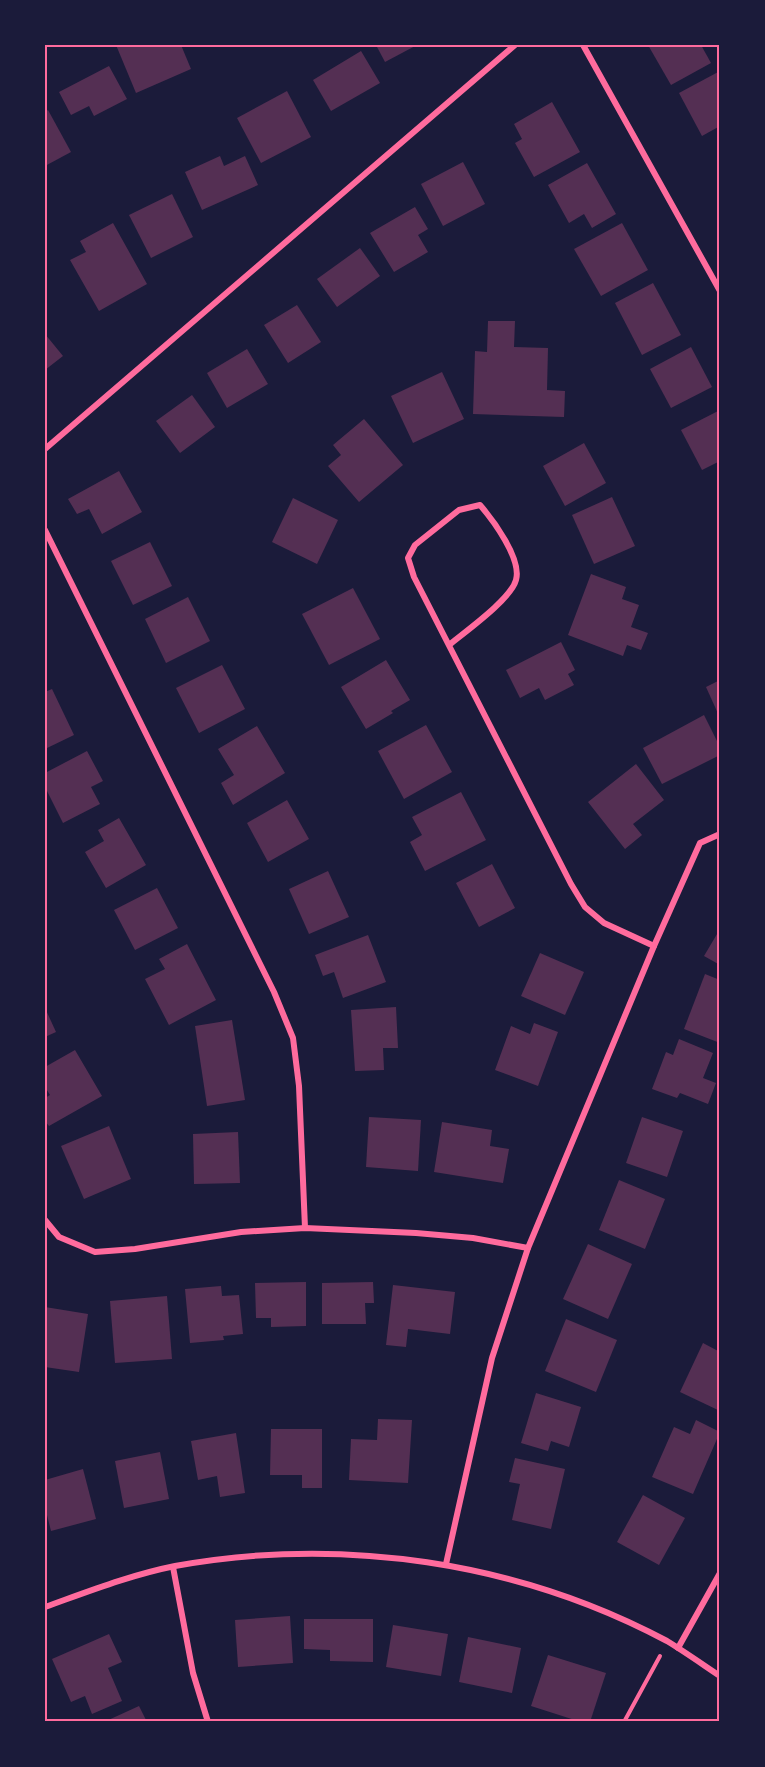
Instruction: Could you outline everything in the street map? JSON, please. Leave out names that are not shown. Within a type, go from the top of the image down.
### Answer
[{"type":"street","points":[[45,449],[515,45]]},
{"type":"street","points":[[583,45],[720,291]]},
{"type":"street","points":[[449,645],[505,598],[517,579],[514,560],[498,527],[480,505],[459,510],[415,545],[408,558],[414,578],[571,884],[585,907],[604,923],[654,946]]},
{"type":"street","points":[[45,530],[269,981],[293,1038],[299,1086],[305,1228]]},
{"type":"street","points":[[446,1564],[492,1358],[528,1248],[654,946],[700,843],[720,834]]},
{"type":"street","points":[[45,1220],[59,1237],[95,1252],[135,1249],[241,1232],[305,1228],[473,1238],[528,1248]]},
{"type":"street","points":[[45,1607],[102,1586],[173,1567],[245,1556],[316,1554],[383,1556],[446,1564],[506,1578],[574,1600],[637,1626],[678,1648],[720,1676]]},
{"type":"street","points":[[173,1567],[192,1673],[208,1722]]},
{"type":"street","points":[[678,1648],[720,1573]]},
{"type":"path","points":[[624,1722],[667,1642]]},
{"type":"building","points":[[116,45],[181,45],[191,69],[136,93]]},
{"type":"building","points":[[376,45],[417,45],[385,62]]},
{"type":"building","points":[[648,45],[701,45],[711,63],[671,85]]},
{"type":"building","points":[[361,51],[380,83],[331,111],[313,80]]},
{"type":"building","points":[[109,66],[127,99],[94,116],[89,106],[71,115],[59,92]]},
{"type":"building","points":[[720,71],[720,126],[702,136],[679,93]]},
{"type":"building","points":[[287,91],[311,137],[261,163],[237,118]]},
{"type":"building","points":[[552,102],[580,152],[534,177],[515,143],[522,139],[514,124]]},
{"type":"building","points":[[48,110],[71,152],[45,166],[45,112]]},
{"type":"building","points":[[220,156],[224,166],[245,156],[258,185],[202,210],[185,172]]},
{"type":"building","points":[[463,162],[485,204],[443,226],[421,184]]},
{"type":"building","points":[[587,163],[616,214],[592,228],[584,214],[569,223],[548,185]]},
{"type":"building","points":[[172,194],[193,237],[151,258],[129,215]]},
{"type":"building","points":[[415,207],[428,229],[418,235],[428,252],[394,272],[370,233]]},
{"type":"building","points":[[113,223],[147,284],[99,311],[70,260],[86,252],[80,241]]},
{"type":"building","points":[[622,223],[648,270],[601,296],[574,249]]},
{"type":"building","points":[[360,248],[380,276],[337,307],[317,279]]},
{"type":"building","points":[[653,283],[681,335],[642,355],[615,303]]},
{"type":"building","points":[[297,305],[321,342],[288,363],[264,325]]},
{"type":"building","points":[[488,321],[515,321],[514,347],[548,348],[547,390],[565,391],[564,417],[473,414],[475,351],[487,352]]},
{"type":"building","points":[[45,334],[63,356],[45,370]]},
{"type":"building","points":[[691,347],[712,387],[671,408],[650,369]]},
{"type":"building","points":[[247,349],[268,384],[227,408],[207,373]]},
{"type":"building","points":[[442,372],[464,419],[413,443],[391,396]]},
{"type":"building","points":[[192,395],[215,427],[180,453],[156,421]]},
{"type":"building","points":[[720,410],[720,461],[702,470],[681,430]]},
{"type":"building","points":[[364,419],[403,465],[359,502],[328,466],[341,455],[333,445]]},
{"type":"building","points":[[584,443],[606,483],[565,506],[543,466]]},
{"type":"building","points":[[119,471],[142,512],[102,534],[89,509],[77,514],[68,499]]},
{"type":"building","points":[[612,497],[635,546],[594,564],[572,515]]},
{"type":"building","points":[[293,498],[338,520],[317,564],[272,542]]},
{"type":"building","points":[[150,542],[172,586],[133,605],[111,561]]},
{"type":"building","points":[[591,574],[626,587],[622,599],[639,605],[631,627],[648,633],[641,650],[627,645],[623,656],[568,635]]},
{"type":"building","points":[[353,588],[380,639],[329,665],[302,614]]},
{"type":"building","points":[[188,597],[210,641],[166,663],[145,619]]},
{"type":"building","points":[[561,642],[575,670],[568,674],[574,685],[545,700],[539,688],[520,698],[506,670]]},
{"type":"building","points":[[386,660],[410,700],[366,729],[341,687]]},
{"type":"building","points":[[222,665],[245,709],[199,733],[176,688]]},
{"type":"building","points":[[720,680],[720,718],[706,687]]},
{"type":"building","points":[[52,689],[74,735],[45,749],[45,692]]},
{"type":"building","points":[[704,715],[720,747],[720,755],[662,784],[643,748]]},
{"type":"building","points":[[426,725],[452,772],[404,799],[378,751]]},
{"type":"building","points":[[257,726],[285,773],[233,805],[221,783],[234,775],[218,749]]},
{"type":"building","points":[[87,751],[103,781],[91,787],[100,804],[63,823],[45,787],[45,773]]},
{"type":"building","points":[[636,764],[664,800],[633,824],[642,835],[625,849],[588,802]]},
{"type":"building","points":[[461,792],[486,840],[425,871],[410,842],[422,835],[412,817]]},
{"type":"building","points":[[287,800],[309,839],[268,862],[247,823]]},
{"type":"building","points":[[119,818],[146,865],[106,888],[85,852],[104,841],[98,830]]},
{"type":"building","points":[[492,864],[515,908],[479,927],[456,883]]},
{"type":"building","points":[[328,871],[349,917],[309,934],[289,889]]},
{"type":"building","points":[[157,888],[178,928],[135,950],[114,910]]},
{"type":"building","points":[[720,929],[720,965],[704,956]]},
{"type":"building","points":[[368,935],[386,982],[343,998],[334,972],[323,976],[315,955]]},
{"type":"building","points":[[187,944],[216,1000],[169,1025],[145,979],[165,969],[159,959]]},
{"type":"building","points":[[540,953],[584,972],[565,1015],[521,996]]},
{"type":"building","points":[[705,974],[720,980],[720,1043],[684,1029]]},
{"type":"building","points":[[396,1007],[398,1048],[383,1048],[384,1070],[355,1071],[351,1010]]},
{"type":"building","points":[[45,1008],[56,1032],[45,1037]]},
{"type":"building","points":[[232,1020],[245,1100],[207,1106],[195,1026]]},
{"type":"building","points":[[534,1023],[558,1032],[538,1086],[495,1070],[511,1026],[530,1034]]},
{"type":"building","points":[[679,1039],[713,1053],[703,1078],[716,1083],[708,1104],[680,1093],[677,1098],[652,1089],[666,1052],[673,1055]]},
{"type":"building","points":[[75,1050],[102,1096],[49,1126],[45,1121],[45,1098],[50,1095],[45,1087],[45,1067]]},
{"type":"building","points":[[369,1117],[421,1120],[418,1171],[366,1167]]},
{"type":"building","points":[[642,1117],[683,1131],[667,1177],[626,1163]]},
{"type":"building","points":[[442,1122],[492,1130],[490,1146],[509,1149],[503,1183],[434,1172]]},
{"type":"building","points":[[109,1126],[131,1179],[84,1199],[61,1146]]},
{"type":"building","points":[[238,1132],[240,1183],[194,1184],[193,1134]]},
{"type":"building","points":[[619,1180],[665,1199],[645,1249],[599,1230]]},
{"type":"building","points":[[588,1244],[632,1264],[608,1319],[563,1299]]},
{"type":"building","points":[[306,1282],[306,1326],[271,1327],[271,1318],[256,1318],[255,1283]]},
{"type":"building","points":[[373,1282],[374,1303],[365,1303],[366,1324],[322,1324],[322,1283]]},
{"type":"building","points":[[393,1285],[455,1292],[450,1334],[408,1329],[406,1347],[386,1345]]},
{"type":"building","points":[[221,1286],[222,1296],[239,1295],[243,1334],[223,1336],[224,1340],[190,1343],[185,1289]]},
{"type":"building","points":[[167,1296],[172,1359],[115,1363],[110,1301]]},
{"type":"building","points":[[45,1307],[88,1314],[79,1372],[45,1367]]},
{"type":"building","points":[[566,1319],[617,1340],[596,1392],[545,1371]]},
{"type":"building","points":[[703,1343],[720,1352],[720,1411],[680,1392]]},
{"type":"building","points":[[536,1393],[581,1407],[569,1447],[551,1441],[548,1451],[521,1443]]},
{"type":"building","points":[[378,1419],[412,1420],[408,1483],[349,1480],[351,1439],[377,1440]]},
{"type":"building","points":[[696,1420],[720,1432],[693,1494],[652,1477],[674,1427],[690,1434]]},
{"type":"building","points":[[271,1429],[322,1429],[322,1488],[302,1488],[302,1475],[270,1475]]},
{"type":"building","points":[[236,1433],[245,1493],[220,1497],[217,1476],[198,1480],[191,1441]]},
{"type":"building","points":[[160,1452],[169,1499],[124,1508],[115,1461]]},
{"type":"building","points":[[515,1458],[565,1469],[551,1529],[512,1520],[520,1484],[509,1482]]},
{"type":"building","points":[[83,1469],[96,1519],[51,1531],[45,1507],[45,1480]]},
{"type":"building","points":[[643,1495],[685,1518],[659,1565],[617,1542]]},
{"type":"building","points":[[290,1616],[293,1663],[238,1667],[235,1620]]},
{"type":"building","points":[[304,1619],[373,1619],[373,1662],[330,1661],[330,1650],[304,1649]]},
{"type":"building","points":[[393,1625],[448,1634],[441,1676],[386,1667]]},
{"type":"building","points":[[109,1634],[122,1662],[108,1668],[122,1701],[92,1714],[85,1696],[71,1702],[52,1659]]},
{"type":"building","points":[[468,1637],[521,1648],[512,1693],[459,1682]]},
{"type":"building","points":[[548,1655],[606,1673],[590,1722],[581,1722],[531,1706]]},
{"type":"building","points":[[139,1706],[147,1722],[104,1722]]}]
